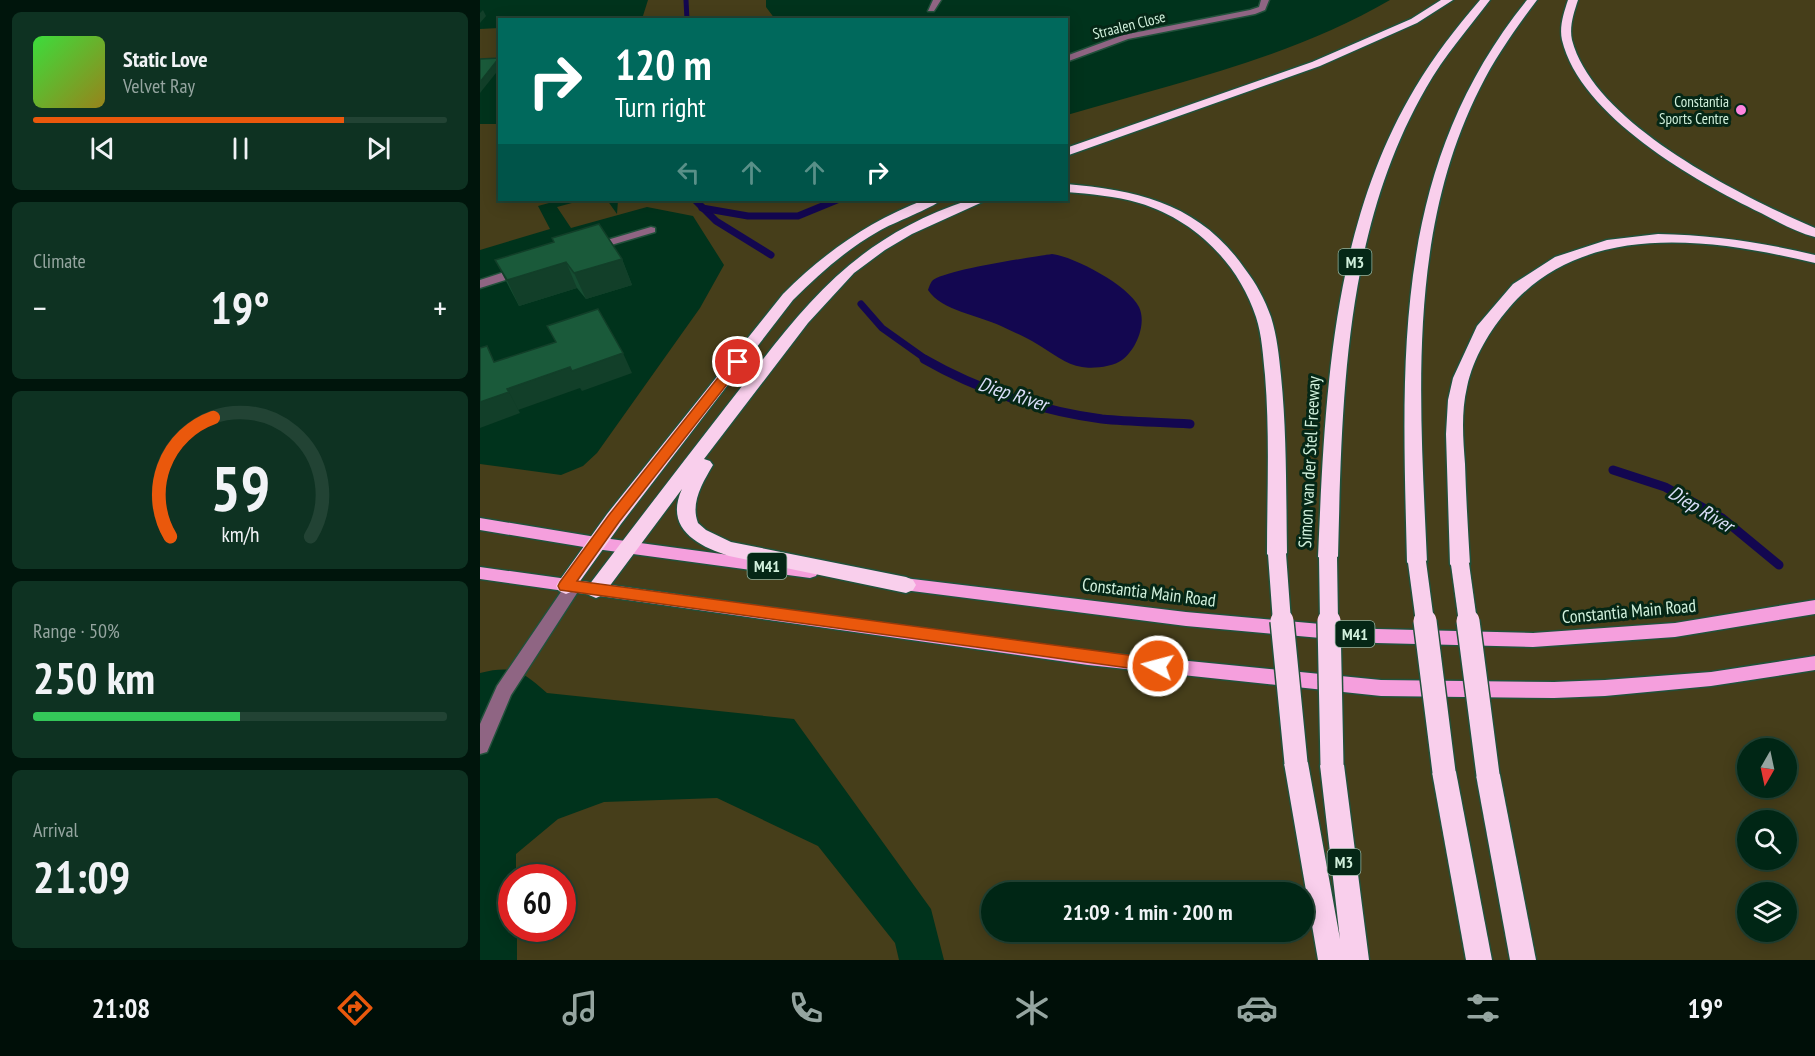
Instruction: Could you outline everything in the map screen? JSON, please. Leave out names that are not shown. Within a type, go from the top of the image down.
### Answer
[{"type":"highway","points":[[1068,151],[1334,57],[1414,21],[1448,0]]},
{"type":"highway","name":"Simon van der Stel Freeway","points":[[1356,960],[1332,765],[1328,557],[1334,406],[1350,286],[1361,237],[1387,156],[1417,92],[1455,34],[1485,0]]},
{"type":"highway","points":[[1479,960],[1444,772],[1417,562],[1412,416],[1419,291],[1425,232],[1444,159],[1480,73],[1532,0]]},
{"type":"highway","points":[[1573,0],[1566,19],[1567,42],[1580,73],[1608,105],[1639,133],[1682,164],[1739,196],[1815,233]]},
{"type":"highway","points":[[1068,188],[1102,190],[1131,196],[1156,203],[1193,222],[1232,257],[1255,295],[1267,330],[1272,374],[1277,554],[1285,666],[1296,763],[1330,960]]},
{"type":"highway","points":[[569,586],[596,543],[788,297],[811,272],[881,222],[932,201]]},
{"type":"highway","points":[[596,590],[788,336],[818,302],[867,256],[907,231],[944,212],[977,201]]},
{"type":"highway","points":[[1523,960],[1488,775],[1460,564],[1454,422],[1460,380],[1473,347],[1497,310],[1518,288],[1552,263],[1597,245],[1660,237],[1736,242],[1815,259]]},
{"type":"highway","points":[[739,401],[733,417],[688,493],[685,516],[693,531],[705,540],[729,549],[906,585]]},
{"type":"main road","name":"Constantia Main Road","points":[[480,524],[596,543],[906,585],[1186,619],[1341,633],[1533,640],[1675,630],[1815,607]]},
{"type":"main road","points":[[480,573],[1088,658],[1381,688],[1554,690],[1605,688],[1712,679],[1815,663]]},
{"type":"street","points":[[931,9],[938,0]]},
{"type":"street","name":"Straalen Close","points":[[1068,58],[1118,38],[1252,12],[1262,8],[1265,0]]},
{"type":"street","points":[[575,254],[651,230]]},
{"type":"street","points":[[480,284],[531,267]]},
{"type":"street","points":[[480,746],[503,691],[569,586]]},
{"type":"shaded area","points":[[648,0],[766,0],[766,7],[774,18],[642,18]]},
{"type":"shaded area","points":[[1390,0],[1815,0],[1815,960],[944,960],[931,909],[794,719],[547,693],[531,679],[517,672],[501,670],[480,673],[480,464],[561,475],[583,466],[597,453],[700,308],[724,265],[693,216],[647,207],[571,228],[557,207],[579,201],[608,201],[617,214],[618,201],[1068,201],[1068,115],[1191,80],[1313,38]]},
{"type":"shaded area","points":[[498,28],[498,60],[480,60],[480,29]]},
{"type":"shaded area","points":[[480,124],[498,124],[498,201],[556,201],[538,206],[550,229],[480,250]]},
{"type":"shaded area","points":[[1052,254],[1074,260],[1100,273],[1124,290],[1139,307],[1142,321],[1139,336],[1132,350],[1122,360],[1097,368],[1070,364],[1033,341],[992,322],[951,308],[934,297],[928,290],[932,281],[939,277],[989,264]]},
{"type":"shaded area","points":[[717,798],[818,846],[895,943],[899,960],[517,960],[517,942],[576,942],[576,864],[516,864],[516,854],[558,819],[604,802]]},
{"type":"building","points":[[498,58],[480,82],[480,59]]},
{"type":"building","points":[[599,224],[622,259],[574,273],[566,262],[507,280],[495,260],[554,242],[552,238]]},
{"type":"building","points":[[598,309],[623,353],[572,371],[570,367],[507,389],[509,392],[480,402],[480,348],[487,346],[494,362],[556,342],[547,326]]},
{"type":"waterway","name":"Diep River","points":[[686,0],[687,18]]},
{"type":"waterway","name":"Diep River","points":[[696,201],[703,208]]},
{"type":"waterway","points":[[703,208],[748,216],[798,216],[835,201]]},
{"type":"waterway","name":"Diep River","points":[[703,208],[716,221],[771,255]]},
{"type":"waterway","name":"Diep River","points":[[861,304],[882,328],[927,360]]},
{"type":"waterway","name":"Diep River","points":[[924,359],[1010,398],[1056,411],[1102,419],[1190,424]]},
{"type":"waterway","name":"Diep River","points":[[1613,470],[1665,487],[1722,518],[1779,565]]},
{"type":"place","name":"Constantia Sports Centre","points":[[1741,110]]},
{"type":"route","points":[[738,362],[614,519],[566,586],[1158,666]]}]
